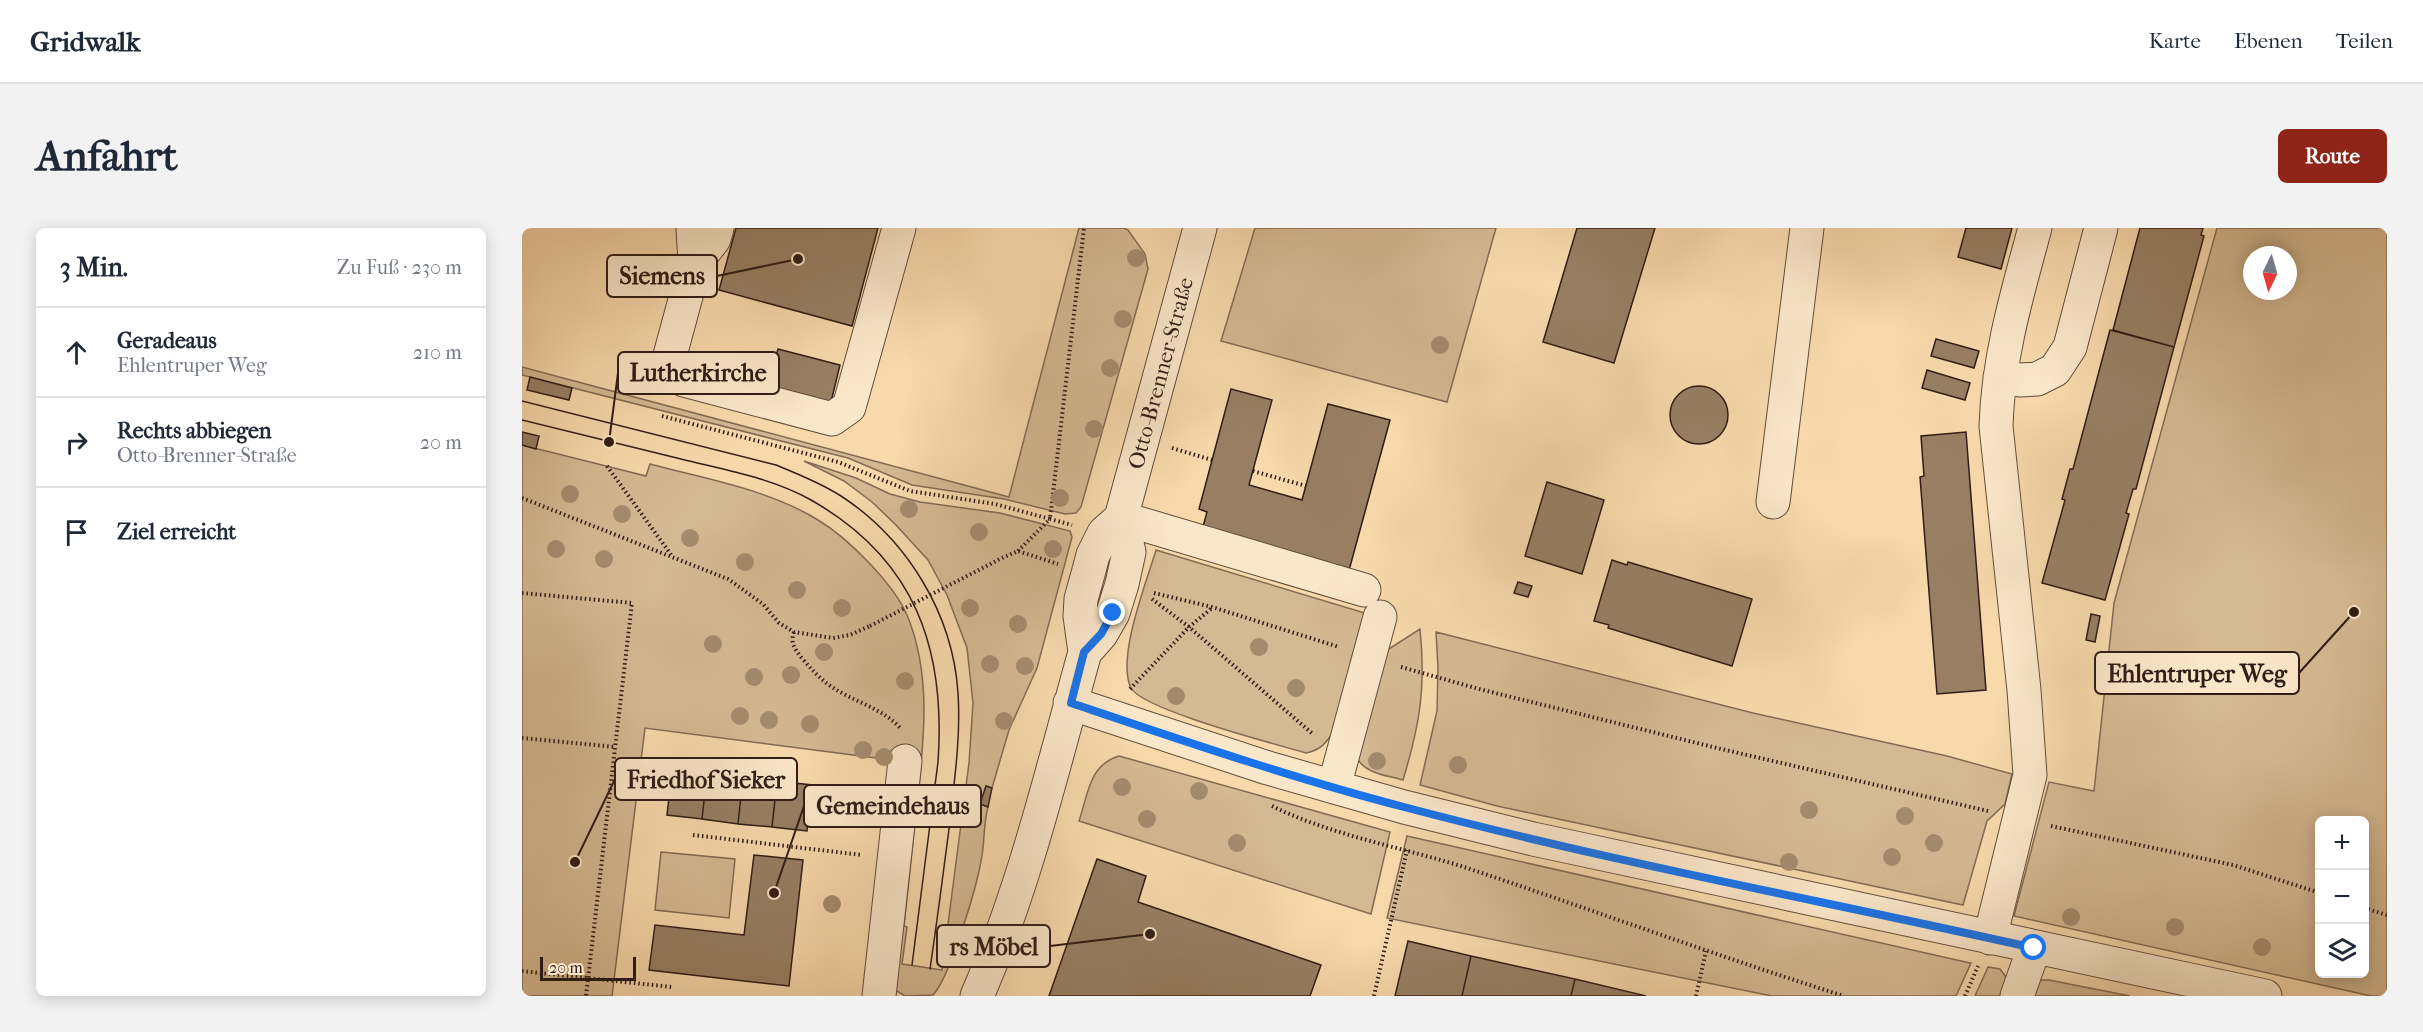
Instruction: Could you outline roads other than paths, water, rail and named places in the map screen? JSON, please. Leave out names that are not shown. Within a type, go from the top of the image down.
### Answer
[{"type":"street","points":[[693,228],[695,264],[669,359],[684,380],[832,419],[849,407],[899,228]]},
{"type":"street","points":[[695,264],[714,239],[717,228]]},
{"type":"street","name":"Otto-Brenner-Straße","points":[[977,996],[998,946],[1016,892],[1084,652],[1101,634],[1113,613],[1122,584],[1129,552],[1112,525],[1200,228]]},
{"type":"street","points":[[1773,502],[1808,228]]},
{"type":"street","points":[[1990,938],[2030,775],[2030,756],[1996,426],[2000,376],[2008,327],[2035,228]]},
{"type":"street","points":[[2000,376],[2020,380],[2037,379],[2055,370],[2070,347],[2101,228]]},
{"type":"street","points":[[1112,525],[1372,604],[1369,657],[1335,787]]},
{"type":"street","points":[[1071,703],[1268,768],[1533,839],[2265,996]]},
{"type":"street","points":[[879,996],[905,761]]},
{"type":"street","points":[[2017,996],[2034,948]]},
{"type":"tram line","points":[[522,401],[776,465],[841,496],[865,514],[906,556],[936,607],[947,635],[958,693],[959,727],[955,778],[930,969]]},
{"type":"tram line","points":[[522,420],[748,475],[796,492],[847,524],[876,550],[899,579],[916,610],[929,645],[936,681],[939,720],[938,762],[912,965]]},
{"type":"place","name":"Siemens","points":[[798,259]]},
{"type":"place","name":"Lutherkirche","points":[[609,442]]},
{"type":"place","name":"Ehlentruper Weg","points":[[2354,612]]},
{"type":"place","name":"Friedhof Sieker","points":[[575,862]]},
{"type":"place","name":"Gemeindehaus","points":[[774,893]]},
{"type":"place","name":"rs Möbel","points":[[1150,934]]}]
